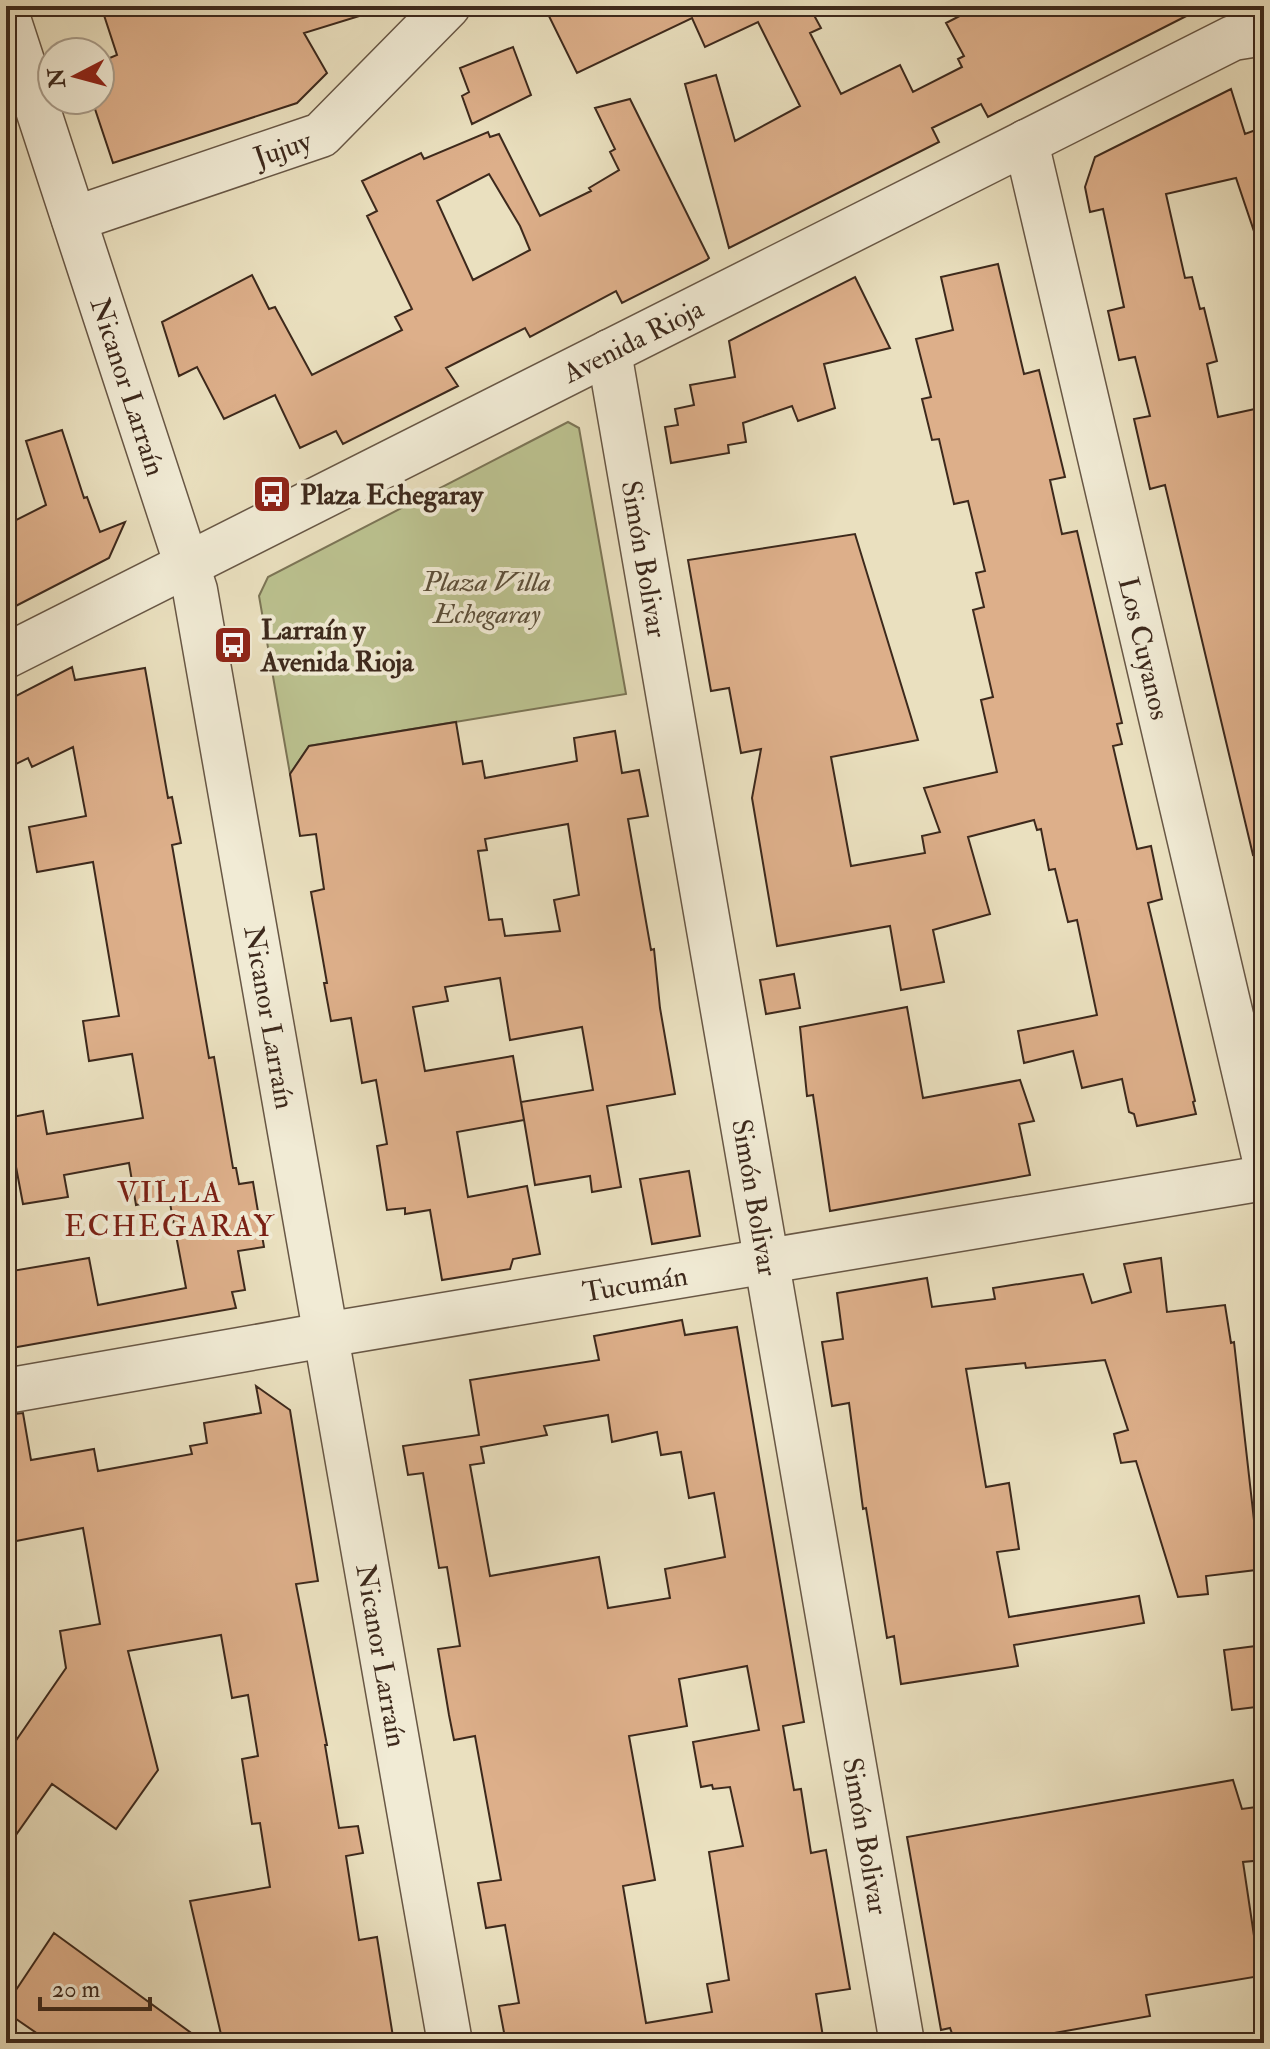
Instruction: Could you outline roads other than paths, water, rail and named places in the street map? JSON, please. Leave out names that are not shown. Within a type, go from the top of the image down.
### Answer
[{"type":"street","name":"Jujuy","points":[[74,219],[321,135],[448,6]]},
{"type":"street","name":"Nicanor Larraín","points":[[6,12],[195,590],[450,2043]]},
{"type":"street","name":"Avenida Rioja","points":[[6,656],[1233,38],[1264,33]]},
{"type":"street","name":"Los Cuyanos","points":[[1026,142],[1264,1156]]},
{"type":"street","name":"Simón Bolivar","points":[[609,352],[902,2043]]},
{"type":"street","name":"Tucumán","points":[[6,1391],[1264,1178]]},
{"type":"place","name":"Plaza Echegaray","points":[[272,494]]},
{"type":"place","name":"Larraín y Avenida Rioja","points":[[233,645]]},
{"type":"district","name":"VILLA ECHEGARAY","points":[[170,1209]]},
{"type":"park label","name":"Plaza Villa Echegaray","points":[[487,597]]}]
